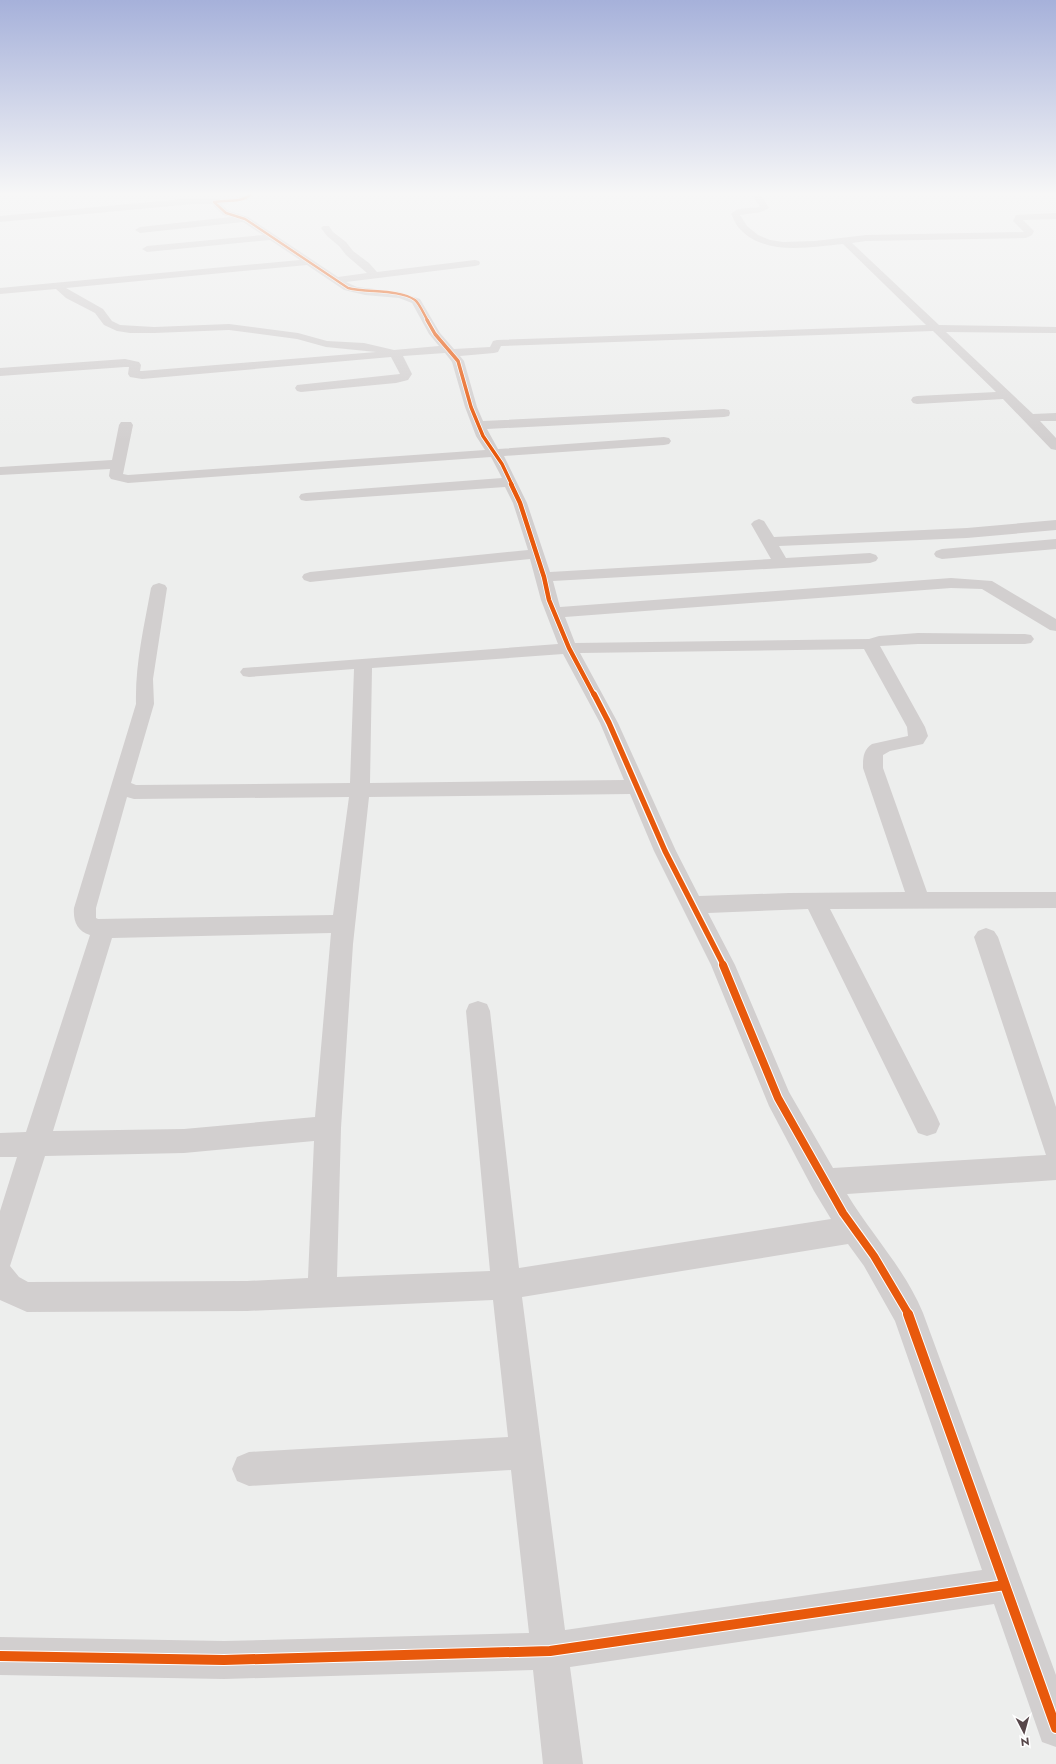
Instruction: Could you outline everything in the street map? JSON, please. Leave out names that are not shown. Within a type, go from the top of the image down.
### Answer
[{"type":"street","points":[[0,290],[160,276]]},
{"type":"street","points":[[331,276],[348,288],[358,292],[396,294],[416,301],[435,334],[458,361],[471,407],[483,436],[502,464],[520,503],[535,554],[544,577],[549,600],[569,648],[609,723],[665,851],[723,965],[778,1098],[824,1182],[853,1229],[874,1256],[908,1313],[943,1415],[1056,1728]]},
{"type":"street","points":[[337,280],[371,276]]},
{"type":"street","points":[[881,276],[1030,418],[1056,446]]},
{"type":"street","points":[[59,286],[70,296],[99,311],[108,323],[117,328],[154,330],[229,327],[298,336],[326,344],[364,346],[380,349],[396,355],[406,374],[401,378],[301,388]]},
{"type":"street","points":[[0,372],[125,363],[135,365],[134,374],[142,375],[450,351],[494,350],[497,343],[937,328],[982,330],[1056,330]]},
{"type":"street","points":[[917,400],[1006,395]]},
{"type":"street","points":[[479,425],[724,413]]},
{"type":"street","points":[[1030,418],[1056,417]]},
{"type":"street","points":[[126,425],[116,476],[119,478],[128,479],[664,441]]},
{"type":"street","points":[[0,471],[118,464]]},
{"type":"street","points":[[306,497],[509,482]]},
{"type":"street","points":[[759,524],[781,563]]},
{"type":"street","points":[[770,542],[967,533],[1056,525]]},
{"type":"street","points":[[942,554],[1056,544]]},
{"type":"street","points":[[310,576],[535,554]]},
{"type":"street","points":[[544,577],[870,558]]},
{"type":"street","points":[[554,613],[951,583],[986,584],[1056,626]]},
{"type":"street","points":[[159,588],[145,668],[145,704],[85,908],[84,919],[86,923],[92,928],[103,929],[343,924]]},
{"type":"street","points":[[249,672],[569,648],[870,644],[877,640],[895,639],[1025,639]]},
{"type":"street","points":[[870,644],[916,728],[918,736],[916,740],[910,742],[881,746],[875,750],[873,755],[873,768],[918,899]]},
{"type":"street","points":[[322,1293],[328,1128],[343,924],[360,790],[363,663]]},
{"type":"street","points":[[121,784],[126,789],[144,793],[638,787]]},
{"type":"street","points":[[692,905],[918,899],[1056,900]]},
{"type":"street","points":[[816,901],[927,1124]]},
{"type":"street","points":[[0,1255],[103,929]]},
{"type":"street","points":[[986,937],[1056,1147]]},
{"type":"street","points":[[478,1010],[506,1285],[563,1764]]},
{"type":"street","points":[[0,1145],[36,1143],[184,1141],[328,1128]]},
{"type":"street","points":[[824,1182],[1056,1167]]},
{"type":"street","points":[[0,1277],[8,1288],[27,1296],[247,1296],[506,1285],[853,1229]]},
{"type":"street","points":[[249,1469],[526,1453]]},
{"type":"street","points":[[0,1656],[224,1660],[550,1651],[1005,1585]]},
{"type":"cycle path","points":[[331,276],[348,288],[365,292],[400,295],[416,301],[435,334],[458,361],[471,407],[483,436],[502,464],[520,503],[544,577],[549,600],[569,648],[609,723],[665,851],[723,965],[778,1098],[843,1213],[874,1256],[908,1313],[1056,1728]]},
{"type":"cycle path","points":[[0,1656],[224,1660],[550,1651],[1005,1585]]}]
